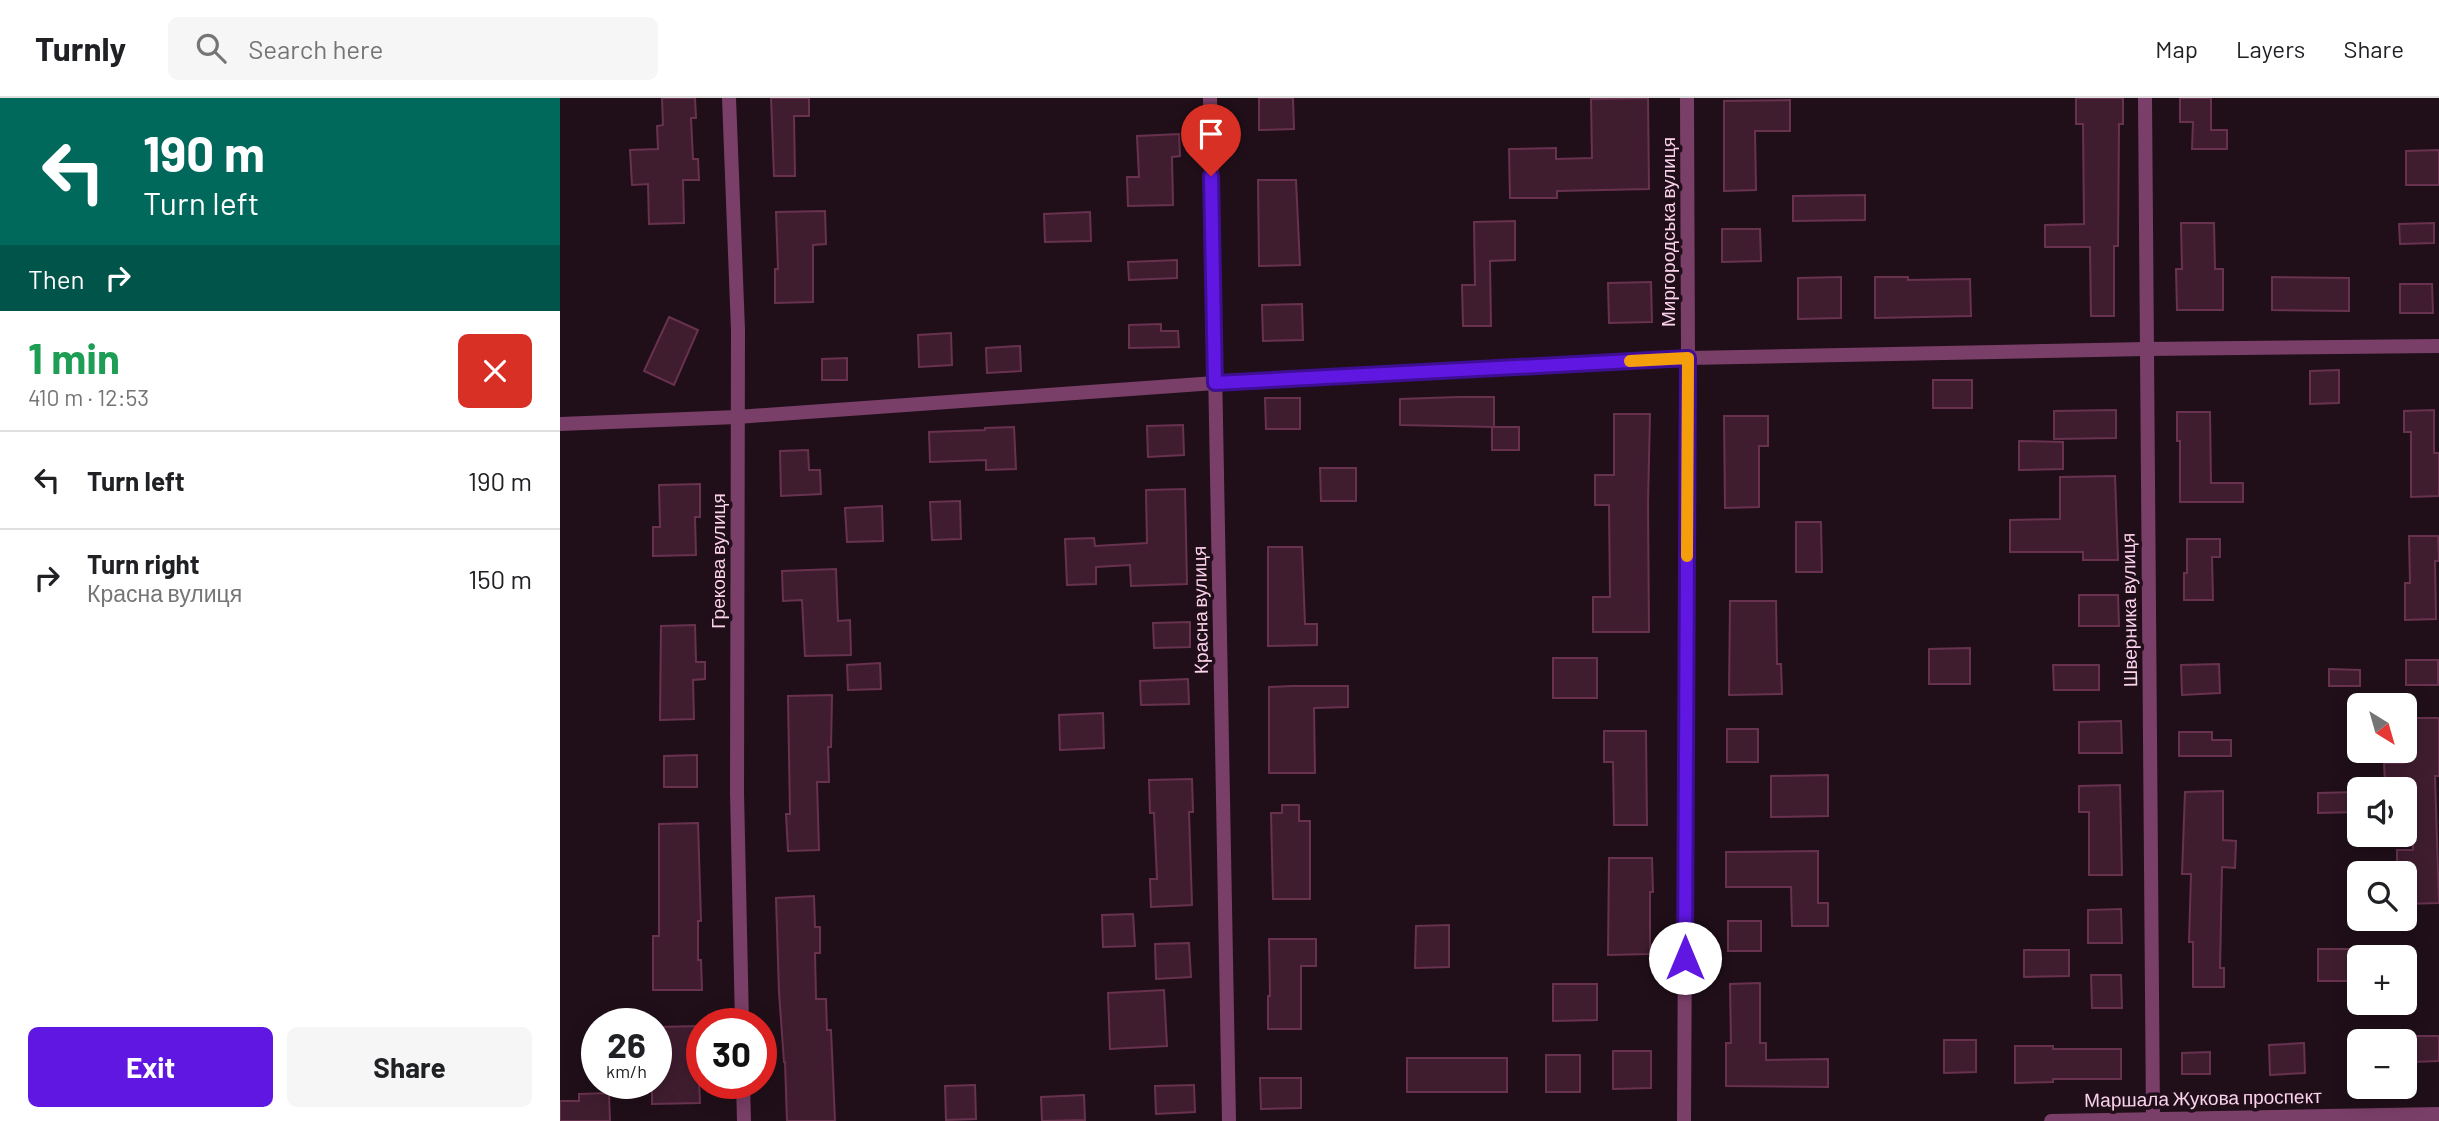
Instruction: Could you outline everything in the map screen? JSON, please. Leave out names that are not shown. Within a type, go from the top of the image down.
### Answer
[{"type":"street","name":"Грекова вулиця","points":[[729,98],[738,330],[737,792],[742,1008]]},
{"type":"street","name":"Красна вулиця","points":[[1210,98],[1229,1121]]},
{"type":"street","name":"Миргородська вулиця","points":[[1684,1121],[1687,98]]},
{"type":"street","name":"Шверника вулиця","points":[[2145,98],[2153,1119]]},
{"type":"street","points":[[560,424],[737,417],[1215,383],[1688,358],[2439,346]]},
{"type":"street","points":[[743,1099],[744,1121]]},
{"type":"street","name":"Маршала Жукова проспект","points":[[2052,1121],[2439,1114]]},
{"type":"building","points":[[662,98],[695,98],[696,118],[691,118],[693,159],[698,159],[699,180],[683,180],[684,223],[649,224],[648,184],[632,185],[630,150],[658,149],[657,126],[663,125]]},
{"type":"building","points":[[771,98],[809,98],[809,116],[794,116],[795,176],[774,176]]},
{"type":"building","points":[[1259,98],[1293,98],[1294,129],[1259,130]]},
{"type":"building","points":[[1648,98],[1649,189],[1557,191],[1557,198],[1510,198],[1509,149],[1556,148],[1556,159],[1592,158],[1591,99]]},
{"type":"building","points":[[2076,98],[2123,98],[2123,124],[2119,124],[2118,246],[2114,246],[2114,316],[2091,316],[2090,247],[2045,247],[2045,225],[2084,224],[2083,124],[2076,124]]},
{"type":"building","points":[[2180,98],[2211,98],[2211,130],[2227,130],[2227,149],[2192,149],[2193,122],[2180,122]]},
{"type":"building","points":[[1790,100],[1790,131],[1755,131],[1756,190],[1724,191],[1724,101]]},
{"type":"building","points":[[1179,134],[1180,156],[1172,157],[1173,205],[1128,206],[1127,177],[1139,177],[1137,136]]},
{"type":"building","points":[[2439,150],[2439,185],[2406,185],[2406,151]]},
{"type":"building","points":[[1258,180],[1296,180],[1300,265],[1259,266]]},
{"type":"building","points":[[1865,195],[1865,220],[1793,221],[1793,196]]},
{"type":"building","points":[[825,211],[826,244],[813,245],[813,302],[775,303],[775,269],[778,269],[776,212]]},
{"type":"building","points":[[1090,212],[1091,241],[1045,242],[1044,214]]},
{"type":"building","points":[[1515,221],[1515,260],[1490,261],[1491,326],[1463,326],[1462,285],[1475,285],[1474,222]]},
{"type":"building","points":[[2181,223],[2214,223],[2215,269],[2223,269],[2223,310],[2177,310],[2176,269],[2182,269]]},
{"type":"building","points":[[2434,223],[2434,243],[2400,244],[2399,224]]},
{"type":"building","points":[[1722,229],[1760,229],[1761,261],[1722,262]]},
{"type":"building","points":[[1177,260],[1177,278],[1129,280],[1128,262]]},
{"type":"building","points":[[1841,277],[1841,318],[1798,319],[1798,278]]},
{"type":"building","points":[[1875,277],[1908,277],[1908,280],[1970,279],[1971,316],[1875,318]]},
{"type":"building","points":[[2272,277],[2349,278],[2349,311],[2272,310]]},
{"type":"building","points":[[1651,282],[1652,322],[1609,323],[1608,283]]},
{"type":"building","points":[[2400,284],[2432,284],[2433,313],[2400,313]]},
{"type":"building","points":[[1302,304],[1303,340],[1263,341],[1262,305]]},
{"type":"building","points":[[669,317],[698,330],[674,385],[644,371]]},
{"type":"building","points":[[1161,324],[1161,331],[1178,331],[1179,347],[1129,348],[1129,325]]},
{"type":"building","points":[[951,333],[952,365],[919,367],[918,335]]},
{"type":"building","points":[[1020,346],[1021,371],[987,373],[986,348]]},
{"type":"building","points":[[847,358],[847,380],[822,380],[822,359]]},
{"type":"building","points":[[2339,370],[2339,403],[2310,404],[2310,371]]},
{"type":"building","points":[[1933,380],[1972,380],[1972,408],[1933,408]]},
{"type":"building","points":[[1494,397],[1494,427],[1400,425],[1400,399]]},
{"type":"building","points":[[1265,398],[1300,398],[1300,429],[1266,429]]},
{"type":"building","points":[[2116,410],[2116,438],[2054,439],[2054,411]]},
{"type":"building","points":[[2434,410],[2434,453],[2439,453],[2439,496],[2411,497],[2411,432],[2404,432],[2404,411]]},
{"type":"building","points":[[2177,412],[2210,412],[2211,483],[2243,483],[2243,502],[2180,502]]},
{"type":"building","points":[[1614,414],[1650,414],[1649,632],[1593,632],[1593,597],[1610,597],[1609,505],[1595,505],[1595,475],[1614,475]]},
{"type":"building","points":[[1724,416],[1768,416],[1768,446],[1759,446],[1759,507],[1725,508]]},
{"type":"building","points":[[1183,425],[1184,455],[1148,457],[1147,426]]},
{"type":"building","points":[[1014,427],[1016,469],[986,470],[986,460],[930,462],[929,432]]},
{"type":"building","points":[[1492,427],[1519,427],[1519,450],[1492,450]]},
{"type":"building","points":[[2019,441],[2063,442],[2063,469],[2019,470]]},
{"type":"building","points":[[808,450],[809,470],[820,470],[821,494],[781,496],[780,451]]},
{"type":"building","points":[[1320,468],[1356,468],[1356,501],[1321,501]]},
{"type":"building","points":[[2115,476],[2118,560],[2083,560],[2083,552],[2010,552],[2010,520],[2060,519],[2060,477]]},
{"type":"building","points":[[700,484],[700,517],[695,517],[696,555],[653,556],[653,527],[660,527],[659,485]]},
{"type":"building","points":[[1185,489],[1187,584],[1131,586],[1130,565],[1096,567],[1096,584],[1067,585],[1065,539],[1094,538],[1095,546],[1147,543],[1146,490]]},
{"type":"building","points":[[960,501],[961,539],[932,540],[930,502]]},
{"type":"building","points":[[882,506],[883,541],[847,542],[845,508]]},
{"type":"building","points":[[1796,522],[1821,522],[1822,572],[1796,572]]},
{"type":"building","points":[[2409,536],[2438,536],[2439,561],[2435,561],[2436,619],[2405,620],[2405,583],[2410,583]]},
{"type":"building","points":[[2187,539],[2220,539],[2220,557],[2212,557],[2213,600],[2184,600]]},
{"type":"building","points":[[1268,547],[1302,547],[1305,624],[1317,624],[1317,645],[1268,646]]},
{"type":"building","points":[[836,569],[838,621],[850,620],[851,655],[805,656],[802,600],[783,601],[782,571]]},
{"type":"building","points":[[2079,595],[2118,595],[2119,626],[2079,626]]},
{"type":"building","points":[[1730,601],[1776,601],[1777,664],[1781,664],[1782,694],[1729,695]]},
{"type":"building","points":[[1190,622],[1190,647],[1154,648],[1153,623]]},
{"type":"building","points":[[695,625],[696,662],[705,662],[705,679],[693,680],[694,719],[660,720],[661,626]]},
{"type":"building","points":[[1970,648],[1970,684],[1929,684],[1929,649]]},
{"type":"building","points":[[1553,658],[1597,658],[1597,698],[1553,698]]},
{"type":"building","points":[[2406,660],[2438,660],[2438,685],[2406,685]]},
{"type":"building","points":[[880,663],[881,689],[848,690],[847,665]]},
{"type":"building","points":[[2219,664],[2220,693],[2182,695],[2181,665]]},
{"type":"building","points":[[2053,665],[2099,665],[2099,690],[2054,690]]},
{"type":"building","points":[[2329,669],[2360,670],[2360,686],[2329,686]]},
{"type":"building","points":[[1188,679],[1189,704],[1141,705],[1140,681]]},
{"type":"building","points":[[1348,686],[1348,707],[1314,708],[1315,773],[1269,773],[1269,687]]},
{"type":"building","points":[[832,695],[831,747],[828,747],[829,782],[817,782],[819,850],[788,851],[788,696]]},
{"type":"building","points":[[1103,713],[1104,748],[1060,750],[1059,715]]},
{"type":"building","points":[[2417,718],[2439,718],[2439,776],[2435,776],[2439,903],[2417,904],[2417,861],[2397,861],[2397,850],[2413,850],[2413,847],[2417,847],[2417,777],[2385,777],[2384,763],[2417,763]]},
{"type":"building","points":[[2121,721],[2122,753],[2079,753],[2079,722]]},
{"type":"building","points":[[1727,729],[1758,729],[1758,762],[1727,762]]},
{"type":"building","points":[[1604,731],[1646,731],[1647,825],[1614,825],[1613,762],[1604,762]]},
{"type":"building","points":[[2179,732],[2212,732],[2212,740],[2231,740],[2231,756],[2179,756]]},
{"type":"building","points":[[697,755],[697,787],[664,787],[664,756]]},
{"type":"building","points":[[1828,775],[1828,816],[1771,817],[1771,776]]},
{"type":"building","points":[[1192,779],[1193,812],[1189,812],[1192,905],[1151,907],[1150,879],[1157,879],[1154,813],[1150,813],[1149,780]]},
{"type":"building","points":[[2120,785],[2122,875],[2089,875],[2089,812],[2079,812],[2079,786]]},
{"type":"building","points":[[2223,791],[2223,840],[2236,841],[2235,868],[2222,867],[2220,968],[2224,968],[2224,987],[2193,987],[2193,942],[2189,942],[2191,874],[2182,874],[2185,792]]},
{"type":"building","points":[[2347,792],[2347,812],[2318,813],[2318,793]]},
{"type":"building","points":[[1282,805],[1299,805],[1299,821],[1310,821],[1310,899],[1273,899],[1271,813],[1282,813]]},
{"type":"building","points":[[698,823],[701,921],[698,921],[698,960],[701,960],[702,990],[653,990],[653,936],[659,936],[659,824]]},
{"type":"building","points":[[1818,851],[1818,903],[1828,903],[1828,926],[1792,926],[1791,887],[1726,887],[1726,852]]},
{"type":"building","points":[[1609,858],[1652,858],[1650,954],[1608,955]]},
{"type":"building","points":[[814,896],[815,927],[820,927],[820,953],[815,953],[816,999],[826,999],[827,1030],[831,1030],[835,1121],[787,1121],[776,898]]},
{"type":"building","points":[[2121,909],[2122,943],[2088,943],[2088,910]]},
{"type":"building","points":[[1133,914],[1135,946],[1103,947],[1102,915]]},
{"type":"building","points":[[1728,921],[1761,921],[1761,951],[1728,951]]},
{"type":"building","points":[[1449,925],[1449,967],[1415,968],[1416,926]]},
{"type":"building","points":[[1269,939],[1316,939],[1316,966],[1301,966],[1301,1029],[1268,1029]]},
{"type":"building","points":[[1189,943],[1191,977],[1156,979],[1155,944]]},
{"type":"building","points":[[2318,949],[2347,949],[2347,981],[2318,981]]},
{"type":"building","points":[[2024,950],[2069,950],[2069,976],[2024,977]]},
{"type":"building","points":[[2091,975],[2121,975],[2122,1008],[2092,1008]]},
{"type":"building","points":[[1760,983],[1760,1043],[1766,1043],[1766,1060],[1828,1059],[1828,1087],[1726,1086],[1726,1043],[1731,1043],[1730,984]]},
{"type":"building","points":[[1553,984],[1597,984],[1597,1020],[1553,1021]]},
{"type":"building","points":[[1164,990],[1167,1046],[1110,1049],[1108,993]]},
{"type":"building","points":[[686,1026],[686,1099],[700,1099],[700,1103],[652,1104],[652,1099],[672,1099],[672,1027]]},
{"type":"building","points":[[2417,1036],[2439,1036],[2439,1061],[2417,1062]]},
{"type":"building","points":[[1944,1040],[1976,1040],[1976,1072],[1944,1073]]},
{"type":"building","points":[[2304,1043],[2305,1073],[2270,1075],[2269,1045]]},
{"type":"building","points":[[2015,1046],[2121,1049],[2121,1079],[2053,1079],[2053,1082],[2015,1083]]},
{"type":"building","points":[[1613,1051],[1651,1051],[1651,1088],[1613,1089]]},
{"type":"building","points":[[2210,1052],[2210,1074],[2182,1074],[2182,1053]]},
{"type":"building","points":[[1546,1055],[1580,1055],[1580,1092],[1546,1092]]},
{"type":"building","points":[[1407,1058],[1507,1058],[1507,1092],[1407,1092]]},
{"type":"building","points":[[1260,1078],[1301,1078],[1301,1108],[1261,1109]]},
{"type":"building","points":[[975,1085],[976,1119],[946,1120],[945,1086]]},
{"type":"building","points":[[1194,1085],[1195,1112],[1156,1114],[1155,1086]]},
{"type":"building","points":[[579,1094],[581,1099],[609,1099],[610,1121],[560,1121],[560,1101],[579,1101]]},
{"type":"building","points":[[1084,1095],[1085,1120],[1042,1121],[1041,1097]]},
{"type":"slow traffic","points":[[1630,361],[1688,358],[1687,556]]},
{"type":"route","points":[[1211,176],[1215,383],[1688,358],[1685,958]]}]
